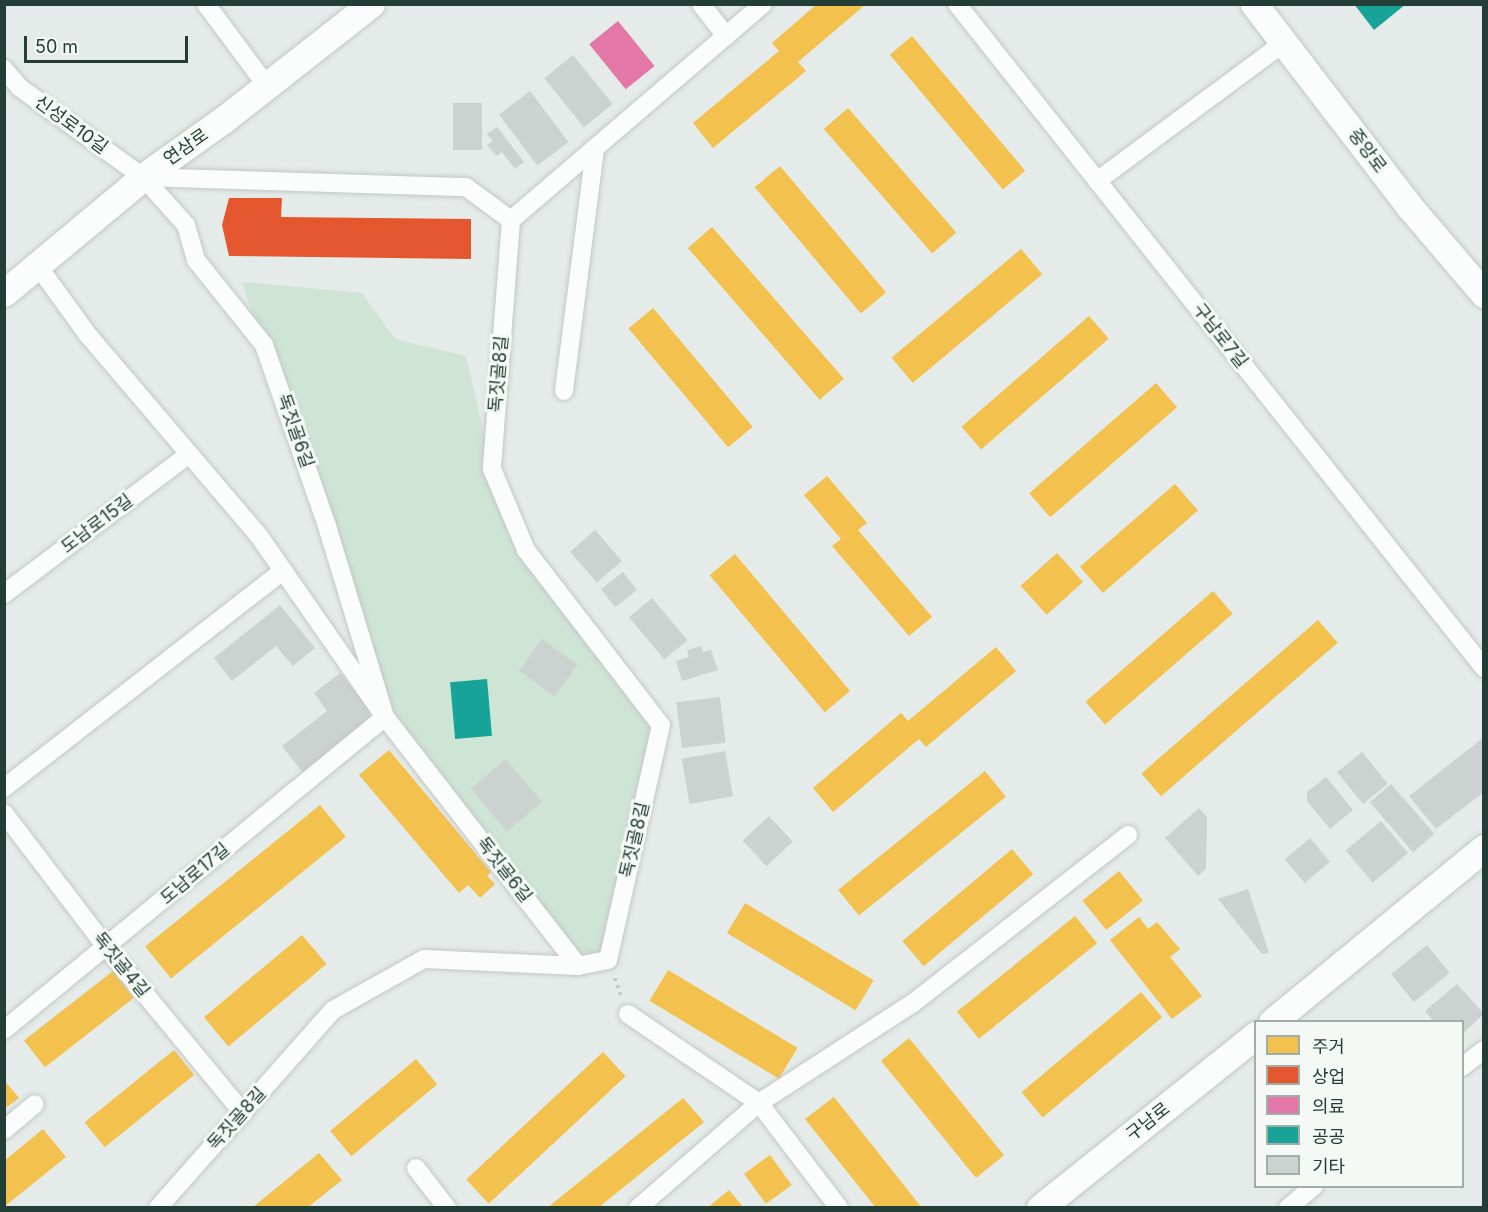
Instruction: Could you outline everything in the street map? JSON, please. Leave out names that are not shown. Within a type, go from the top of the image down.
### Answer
[{"type":"main road","name":"연삼로","points":[[4,293],[143,177],[267,86],[371,4]]},
{"type":"main road","name":"중앙로","points":[[1254,4],[1286,42],[1409,206],[1484,294]]},
{"type":"main road","points":[[1274,1020],[1484,848]]},
{"type":"main road","name":"구남로","points":[[1040,1208],[1254,1037]]},
{"type":"street","points":[[206,4],[267,86]]},
{"type":"street","points":[[701,4],[726,36]]},
{"type":"street","points":[[143,177],[466,187],[512,220],[763,4]]},
{"type":"street","name":"구남로7길","points":[[957,4],[1484,668]]},
{"type":"street","points":[[1096,181],[1286,42]]},
{"type":"street","name":"신성로10길","points":[[4,69],[19,87],[143,177]]},
{"type":"street","points":[[564,391],[595,148]]},
{"type":"street","name":"독짓골6길","points":[[143,177],[186,225],[196,260],[264,345],[327,526],[385,717]]},
{"type":"street","name":"독짓골8길","points":[[158,1208],[333,1010],[424,959],[578,966],[608,960],[661,725],[526,550],[492,469],[512,220]]},
{"type":"street","name":"독짓골6길","points":[[38,266],[88,335],[189,454],[283,571],[385,717],[578,966]]},
{"type":"street","name":"도남로15길","points":[[4,594],[189,454]]},
{"type":"street","points":[[4,788],[283,571]]},
{"type":"street","name":"도남로17길","points":[[4,1030],[385,717]]},
{"type":"street","name":"독짓골4길","points":[[4,813],[106,948],[243,1113]]},
{"type":"street","points":[[638,1208],[759,1103],[913,1003],[1128,835]]},
{"type":"street","points":[[628,1014],[759,1103],[839,1208]]},
{"type":"street","points":[[1464,1065],[1484,1050]]},
{"type":"street","points":[[4,1130],[35,1104]]},
{"type":"street","points":[[416,1168],[447,1208]]},
{"type":"street","points":[[1296,1205],[1312,1188]]},
{"type":"path","points":[[608,960],[628,1014]]},
{"type":"green space","points":[[242,282],[362,293],[395,339],[466,356],[492,469],[526,550],[661,725],[608,960],[578,966],[385,717]]},
{"type":"building: 주거","points":[[817,4],[866,4],[798,62],[806,71],[713,148],[693,123],[779,51],[772,43]]},
{"type":"building: 주거","points":[[912,36],[1025,171],[1003,189],[890,55]]},
{"type":"building: 주거","points":[[848,108],[956,233],[932,254],[824,129]]},
{"type":"building: 주거","points":[[780,166],[886,292],[861,314],[755,187]]},
{"type":"building: 주거","points":[[712,227],[844,379],[820,400],[688,248]]},
{"type":"building: 주거","points":[[1021,249],[1042,274],[913,383],[892,358]]},
{"type":"building: 주거","points":[[653,308],[753,427],[728,447],[628,329]]},
{"type":"building: 주거","points":[[1089,316],[1109,339],[981,450],[961,427]]},
{"type":"building: 주거","points":[[1156,383],[1177,407],[1050,517],[1029,493]]},
{"type":"building: 주거","points":[[827,476],[867,523],[858,530],[932,617],[909,636],[832,546],[841,539],[804,495]]},
{"type":"building: 주거","points":[[1175,484],[1198,510],[1103,593],[1080,567]]},
{"type":"building: 주거","points":[[1057,553],[1083,582],[1047,615],[1021,586]]},
{"type":"building: 주거","points":[[735,554],[850,691],[825,712],[710,575]]},
{"type":"building: 주거","points":[[1213,591],[1233,614],[1105,725],[1085,702]]},
{"type":"building: 주거","points":[[1318,620],[1338,643],[1161,796],[1141,774]]},
{"type":"building: 주거","points":[[996,647],[1016,671],[926,747],[919,739],[833,812],[813,788],[901,713],[908,721]]},
{"type":"building: 주거","points":[[389,750],[491,872],[487,876],[495,884],[480,898],[468,885],[459,893],[359,775]]},
{"type":"building: 주거","points":[[985,771],[1006,797],[859,916],[838,890]]},
{"type":"building: 주거","points":[[320,805],[346,837],[171,978],[145,947]]},
{"type":"building: 주거","points":[[1012,849],[1033,874],[924,966],[902,941]]},
{"type":"building: 주거","points":[[1119,871],[1143,901],[1106,930],[1082,901]]},
{"type":"building: 주거","points":[[745,903],[874,980],[856,1010],[727,933]]},
{"type":"building: 주거","points":[[1075,916],[1097,943],[979,1039],[957,1012]]},
{"type":"building: 주거","points":[[1139,917],[1148,929],[1157,922],[1180,949],[1170,957],[1202,996],[1172,1019],[1110,940]]},
{"type":"building: 주거","points":[[302,935],[326,964],[228,1046],[204,1017]]},
{"type":"building: 주거","points":[[668,970],[797,1048],[779,1079],[649,1001]]},
{"type":"building: 주거","points":[[113,971],[134,998],[45,1067],[24,1041]]},
{"type":"building: 주거","points":[[1141,992],[1162,1017],[1043,1118],[1021,1092]]},
{"type":"building: 주거","points":[[909,1038],[1004,1155],[976,1178],[881,1061]]},
{"type":"building: 주거","points":[[174,1050],[194,1075],[105,1147],[85,1122]]},
{"type":"building: 주거","points":[[603,1052],[626,1076],[489,1204],[466,1180]]},
{"type":"building: 주거","points":[[416,1059],[437,1084],[351,1156],[330,1131]]},
{"type":"building: 주거","points":[[4,1080],[19,1098],[4,1109]]},
{"type":"building: 주거","points":[[834,1097],[922,1208],[876,1208],[805,1119]]},
{"type":"building: 주거","points":[[683,1098],[704,1122],[598,1208],[547,1208]]},
{"type":"building: 주거","points":[[43,1129],[66,1157],[4,1207],[4,1161]]},
{"type":"building: 주거","points":[[319,1153],[342,1180],[307,1208],[252,1208]]},
{"type":"building: 주거","points":[[770,1155],[792,1185],[766,1204],[744,1174]]},
{"type":"building: 주거","points":[[729,1190],[744,1208],[707,1208]]},
{"type":"building: 상업","points":[[229,198],[282,198],[281,217],[471,219],[471,259],[229,256],[222,225]]},
{"type":"building: 의료","points":[[618,21],[655,66],[626,89],[589,44]]},
{"type":"building: 공공","points":[[1354,4],[1406,4],[1374,30]]},
{"type":"building: 공공","points":[[487,679],[492,736],[455,739],[450,682]]},
{"type":"building: 기타","points":[[573,55],[613,104],[584,127],[544,78]]},
{"type":"building: 기타","points":[[530,91],[569,142],[537,166],[499,114]]},
{"type":"building: 기타","points":[[453,103],[482,103],[482,150],[453,150]]},
{"type":"building: 기타","points":[[497,127],[524,162],[515,169],[502,152],[497,156],[487,145],[493,141],[487,134]]},
{"type":"building: 기타","points":[[595,530],[622,561],[597,583],[570,552]]},
{"type":"building: 기타","points":[[623,572],[637,590],[615,607],[601,589]]},
{"type":"building: 기타","points":[[652,598],[687,640],[664,659],[629,617]]},
{"type":"building: 기타","points":[[280,605],[315,648],[293,666],[276,646],[232,681],[214,658]]},
{"type":"building: 기타","points":[[542,639],[578,665],[555,696],[519,671]]},
{"type":"building: 기타","points":[[701,646],[703,652],[711,650],[718,670],[682,681],[676,661],[689,657],[687,650]]},
{"type":"building: 기타","points":[[340,673],[370,710],[368,725],[303,773],[282,746],[327,711],[314,693]]},
{"type":"building: 기타","points":[[720,697],[726,743],[682,748],[676,702]]},
{"type":"building: 기타","points":[[1484,737],[1484,792],[1436,829],[1409,796]]},
{"type":"building: 기타","points":[[725,751],[733,796],[690,804],[682,759]]},
{"type":"building: 기타","points":[[1362,752],[1388,784],[1363,804],[1337,772]]},
{"type":"building: 기타","points":[[506,759],[542,802],[507,831],[471,789]]},
{"type":"building: 기타","points":[[1326,777],[1353,810],[1330,829],[1307,801],[1307,792]]},
{"type":"building: 기타","points":[[1391,784],[1434,834],[1413,852],[1370,802]]},
{"type":"building: 기타","points":[[1199,808],[1207,817],[1206,869],[1198,876],[1165,838]]},
{"type":"building: 기타","points":[[769,816],[793,842],[767,866],[743,841]]},
{"type":"building: 기타","points":[[1381,821],[1408,853],[1373,883],[1346,851]]},
{"type":"building: 기타","points":[[1310,838],[1330,862],[1305,883],[1285,859]]},
{"type":"building: 기타","points":[[1248,889],[1269,953],[1262,954],[1218,899]]},
{"type":"building: 기타","points":[[1427,945],[1450,973],[1414,1002],[1391,974]]},
{"type":"building: 기타","points":[[1457,984],[1484,1014],[1464,1032],[1464,1020],[1432,1020],[1425,1011]]}]
